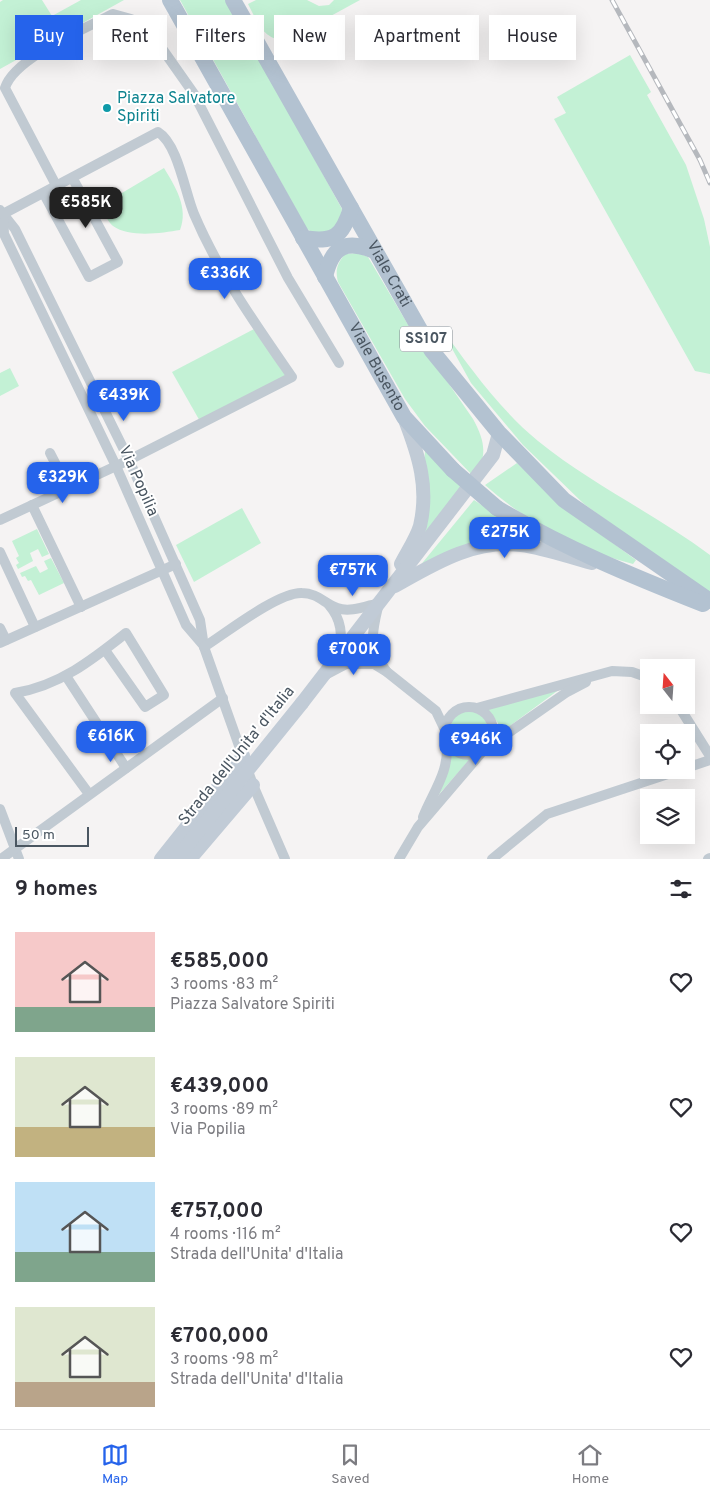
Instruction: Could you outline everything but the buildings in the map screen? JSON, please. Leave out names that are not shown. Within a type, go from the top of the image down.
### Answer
[{"type":"main road","name":"Viale Busento","points":[[170,0],[404,417],[453,470],[497,508],[528,527],[626,573],[710,607]]},
{"type":"main road","name":"Viale Crati","points":[[234,2],[432,351],[498,433],[564,500],[710,601]]},
{"type":"main road","points":[[303,238],[318,240],[339,234],[345,226],[351,208]]},
{"type":"main road","points":[[326,278],[332,258],[342,247],[358,244],[375,251]]},
{"type":"main road","points":[[388,590],[419,527],[423,503],[424,480],[419,457],[404,417]]},
{"type":"main road","points":[[388,590],[493,455],[498,433]]},
{"type":"main road","points":[[388,590],[464,550],[491,545],[520,545],[626,573]]},
{"type":"main road","name":"Strada dell'Unita' d'Italia","points":[[176,859],[302,703],[388,590]]},
{"type":"main road","points":[[161,859],[243,756]]},
{"type":"main road","points":[[190,859],[253,785]]},
{"type":"street","points":[[57,187],[5,88],[7,80],[22,63],[112,14],[131,19],[149,30],[194,94],[288,278],[339,363]]},
{"type":"street","points":[[0,520],[129,460],[292,377],[232,288],[194,214],[173,153],[163,136],[158,132],[44,194],[1,212]]},
{"type":"street","points":[[44,194],[89,277],[118,262],[73,179]]},
{"type":"street","name":"Via Popilia","points":[[1,212],[16,229],[129,460],[176,564],[200,620],[204,647],[253,785],[285,859]]},
{"type":"street","name":"Via Popilia","points":[[1,212],[4,234],[116,466],[186,625],[204,647]]},
{"type":"street","points":[[50,453],[68,488]]},
{"type":"street","points":[[32,505],[80,607]]},
{"type":"street","points":[[0,552],[35,627]]},
{"type":"street","points":[[0,628],[3,642],[176,564]]},
{"type":"street","points":[[204,647],[280,598],[300,592],[313,594],[338,608],[353,610],[379,603],[372,632],[373,647],[377,659],[388,672]]},
{"type":"street","points":[[325,600],[336,613],[341,625],[340,654]]},
{"type":"street","points":[[89,794],[15,693],[34,690],[66,676],[105,650],[126,632],[164,695],[145,707],[105,650]]},
{"type":"street","points":[[322,677],[346,664],[374,664],[388,672],[436,711],[445,734],[456,751],[471,755],[485,749],[567,692],[600,674]]},
{"type":"street","points":[[399,859],[418,827],[444,772],[448,753],[445,734],[448,718],[453,713],[464,707],[477,708],[612,671],[632,672],[640,675]]},
{"type":"street","points":[[66,676],[126,768]]},
{"type":"street","points":[[1,859],[17,854],[89,794],[223,698]]},
{"type":"street","points":[[418,827],[485,749],[493,734],[490,718],[477,708]]},
{"type":"street","points":[[436,711],[453,713]]},
{"type":"street","points":[[684,714],[710,756]]},
{"type":"street","points":[[695,765],[710,760]]},
{"type":"street","points":[[492,859],[547,814],[653,779]]},
{"type":"street","points":[[0,809],[17,854]]},
{"type":"green space","points":[[3,0],[42,0],[51,15],[15,15],[16,60],[0,69],[0,2]]},
{"type":"green space","points":[[81,0],[124,0],[97,15],[93,15],[93,17],[83,23],[83,15],[54,15]]},
{"type":"green space","points":[[180,0],[227,0],[235,15],[188,15]]},
{"type":"green space","points":[[256,0],[307,0],[319,6],[329,5],[334,0],[360,0],[333,15],[274,15],[274,38],[264,30],[264,15],[254,15],[248,4]]},
{"type":"green space","points":[[630,55],[651,92],[647,95],[686,165],[704,219],[710,247],[710,374],[695,371],[554,119],[566,113],[557,97]]},
{"type":"green space","points":[[213,60],[260,60],[342,209],[339,228],[315,234],[307,229]]},
{"type":"green space","points":[[164,168],[182,205],[183,214],[180,230],[137,233],[120,230],[113,226],[100,206]]},
{"type":"green space","points":[[358,253],[368,257],[407,323],[473,419],[480,434],[483,448],[481,462],[474,477],[425,426],[405,399],[338,282],[338,264],[342,258],[345,254]]},
{"type":"green space","points":[[439,325],[497,401],[538,441],[558,457],[710,555],[710,595],[584,504],[523,445],[471,383]]},
{"type":"green space","points":[[258,327],[292,377],[201,423],[172,372]]},
{"type":"green space","points":[[10,368],[19,386],[0,396],[0,373]]},
{"type":"green space","points":[[425,451],[463,489],[418,545]]},
{"type":"green space","points":[[517,463],[566,509],[636,560],[633,564],[593,551],[554,534],[501,499],[485,485]]},
{"type":"green space","points":[[474,500],[533,539],[500,539],[473,544],[448,553],[419,567]]},
{"type":"green space","points":[[242,508],[261,543],[194,582],[176,545]]},
{"type":"green space","points":[[37,529],[49,554],[42,557],[38,549],[30,553],[33,561],[18,569],[16,565],[19,563],[16,558],[19,556],[12,541]]},
{"type":"green space","points":[[51,558],[64,583],[39,595],[31,580],[28,581],[20,573],[36,566],[40,573],[48,569],[44,561]]},
{"type":"green space","points":[[564,686],[499,734],[498,723],[486,707]]},
{"type":"green space","points":[[469,711],[483,716],[488,730],[483,744],[469,749],[455,744],[450,730],[455,716]]},
{"type":"green space","points":[[452,753],[470,759],[434,800],[448,772]]},
{"type":"railway","points":[[612,0],[700,160],[710,183]]},
{"type":"place","name":"Piazza Salvatore Spiriti","points":[[107,108]]}]
